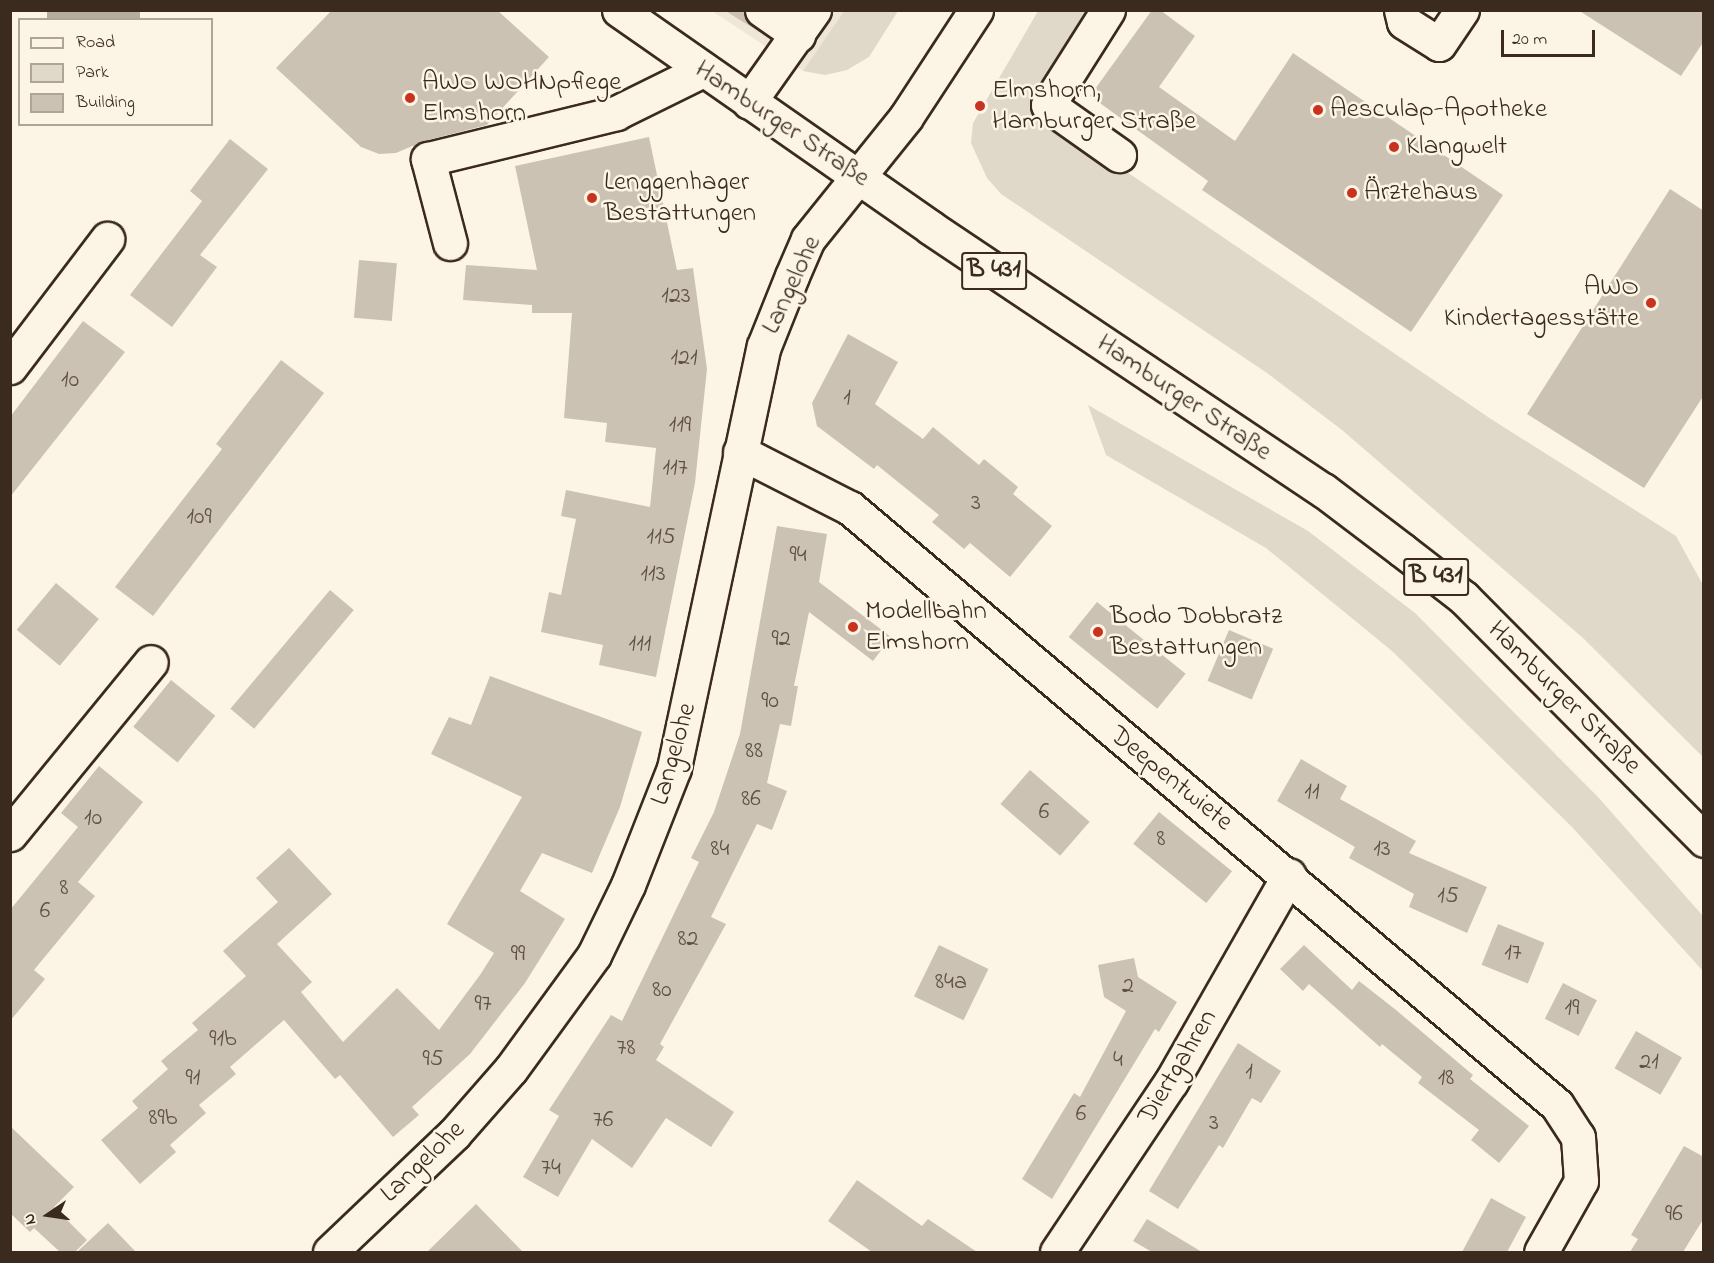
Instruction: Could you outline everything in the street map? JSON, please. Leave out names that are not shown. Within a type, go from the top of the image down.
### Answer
[{"type":"street","name":"Hamburger Straße","points":[[619,10],[1109,349],[1323,490],[1464,598],[1704,840]]},
{"type":"street","points":[[749,102],[806,23],[762,10]]},
{"type":"street","name":"Langelohe","points":[[330,1252],[454,1134],[511,1069],[594,955],[632,876],[674,768],[764,346],[808,239],[861,177],[906,117],[976,10]]},
{"type":"street","points":[[1108,10],[1048,105],[1119,155]]},
{"type":"street","points":[[1401,10],[1404,22],[1438,44],[1462,10]]},
{"type":"street","points":[[450,243],[428,159],[616,113],[703,70]]},
{"type":"street","points":[[10,367],[107,239]]},
{"type":"street","name":"Deepentwiete","points":[[741,452],[850,508],[1141,756],[1289,875],[1557,1104],[1578,1137],[1581,1181],[1540,1252]]},
{"type":"street","points":[[10,834],[151,662]]},
{"type":"street","name":"Diertgahren","points":[[1057,1252],[1172,1082],[1289,875]]},
{"type":"shaded area","points":[[47,11],[140,11],[140,18],[47,18]]},
{"type":"shaded area","points":[[712,11],[844,11],[803,71]]},
{"type":"green space","points":[[844,11],[898,11],[869,57],[847,70],[825,75],[803,71]]},
{"type":"green space","points":[[1038,11],[1093,11],[1034,109],[1491,419],[1676,536],[1703,585],[1703,757],[1583,638],[1342,430],[1267,373],[1001,194],[987,178],[971,143],[973,123]]},
{"type":"green space","points":[[1088,405],[1308,531],[1415,613],[1598,797],[1703,916],[1703,971],[1572,827],[1392,651],[1266,548],[1106,455]]},
{"type":"building","name":"AWO WOHNpflege Elmshorn","points":[[332,10],[497,10],[549,57],[487,125],[424,141],[396,153],[379,154],[361,147],[276,68]]},
{"type":"building","points":[[724,10],[744,10],[751,25],[771,39]]},
{"type":"building","name":"Ärztehaus","points":[[1152,10],[1160,10],[1195,36],[1159,87],[1235,141],[1293,53],[1503,195],[1411,332],[1202,190],[1208,181],[1090,96]]},
{"type":"building","points":[[1578,10],[1704,10],[1704,41],[1681,76]]},
{"type":"building","points":[[649,137],[677,270],[693,268],[707,369],[695,483],[656,677],[599,665],[603,645],[541,632],[549,592],[561,595],[576,519],[561,516],[566,490],[650,507],[656,448],[605,442],[607,423],[564,418],[572,313],[532,313],[532,305],[463,300],[466,265],[537,270],[515,166]]},
{"type":"building","points":[[230,139],[268,169],[200,255],[217,267],[172,327],[130,295],[202,201],[190,191]]},
{"type":"building","name":"AWO Kindertagesstätte","points":[[1670,189],[1704,211],[1704,395],[1644,488],[1527,414]]},
{"type":"building","points":[[359,260],[397,263],[392,321],[354,318]]},
{"type":"building","points":[[83,321],[125,352],[10,497],[10,417]]},
{"type":"building","points":[[848,334],[898,362],[875,404],[923,439],[933,427],[979,465],[984,459],[1018,487],[1013,494],[1052,526],[1010,577],[970,543],[964,549],[932,522],[939,515],[877,465],[874,469],[817,426],[812,403]]},
{"type":"building","points":[[281,360],[324,393],[153,616],[115,587],[222,449],[216,444]]},
{"type":"building","points":[[777,526],[827,534],[819,582],[891,637],[873,661],[809,612],[794,686],[798,686],[791,726],[780,724],[767,783],[787,791],[772,830],[757,824],[711,917],[726,924],[660,1044],[664,1047],[656,1060],[734,1112],[711,1147],[666,1118],[632,1168],[592,1139],[558,1197],[523,1177],[559,1116],[549,1110],[611,1015],[622,1021],[699,862],[691,858],[714,812],[740,734]]},
{"type":"building","points":[[56,583],[99,619],[60,666],[17,630]]},
{"type":"building","points":[[330,590],[354,610],[254,729],[230,709]]},
{"type":"building","points":[[1097,602],[1186,674],[1157,709],[1069,637]]},
{"type":"building","points":[[1229,630],[1273,649],[1252,699],[1208,681]]},
{"type":"building","points":[[490,676],[642,732],[620,807],[592,873],[542,853],[520,891],[565,919],[525,983],[470,1054],[412,1107],[419,1115],[393,1137],[340,1075],[335,1079],[284,1020],[230,1067],[236,1074],[199,1105],[206,1113],[170,1145],[176,1152],[140,1184],[101,1140],[138,1108],[132,1101],[168,1069],[161,1061],[198,1030],[192,1023],[246,976],[223,951],[278,902],[256,878],[289,848],[332,894],[277,944],[312,982],[301,992],[343,1042],[397,988],[439,1030],[480,975],[494,953],[447,924],[522,797],[431,754],[449,717],[471,725]]},
{"type":"building","points":[[171,680],[215,716],[178,763],[133,727]]},
{"type":"building","points":[[1301,759],[1347,786],[1340,799],[1416,841],[1409,853],[1487,887],[1467,933],[1409,907],[1414,894],[1349,858],[1355,847],[1277,801]]},
{"type":"building","points":[[99,766],[143,802],[78,882],[95,896],[34,970],[45,979],[10,1021],[10,910],[78,827],[61,813]]},
{"type":"building","points":[[1030,770],[1090,822],[1060,856],[1000,804]]},
{"type":"building","points":[[1159,812],[1232,871],[1206,903],[1133,844]]},
{"type":"building","points":[[1498,924],[1544,943],[1528,984],[1482,965]]},
{"type":"building","points":[[939,945],[988,969],[963,1020],[914,996]]},
{"type":"building","points":[[1304,945],[1352,990],[1359,981],[1396,1010],[1473,1075],[1470,1079],[1529,1126],[1499,1163],[1471,1140],[1479,1130],[1418,1083],[1422,1077],[1382,1044],[1380,1047],[1309,984],[1303,991],[1280,969]]},
{"type":"building","points":[[1134,958],[1138,977],[1177,1002],[1159,1032],[1155,1029],[1052,1199],[1022,1179],[1074,1093],[1080,1097],[1126,1011],[1104,997],[1098,965]]},
{"type":"building","points":[[1563,983],[1597,1000],[1579,1036],[1545,1019]]},
{"type":"building","points":[[1636,1031],[1682,1058],[1660,1095],[1614,1068]]},
{"type":"building","points":[[1238,1043],[1281,1071],[1261,1103],[1252,1098],[1223,1148],[1219,1145],[1178,1209],[1149,1191]]},
{"type":"building","points":[[10,1126],[74,1187],[54,1207],[87,1240],[75,1252],[60,1252],[34,1228],[30,1232],[10,1213]]},
{"type":"building","points":[[1684,1146],[1704,1157],[1704,1218],[1683,1252],[1630,1252],[1638,1239],[1631,1235]]},
{"type":"building","points":[[857,1180],[922,1226],[928,1219],[977,1252],[872,1252],[828,1221]]},
{"type":"building","points":[[1491,1198],[1526,1217],[1507,1252],[1462,1252]]},
{"type":"building","points":[[476,1204],[523,1252],[427,1252]]},
{"type":"building","points":[[1147,1219],[1202,1252],[1152,1252],[1133,1241]]},
{"type":"building","points":[[108,1223],[136,1252],[77,1252]]},
{"type":"place","name":"AWO WOHNpflege Elmshorn","points":[[410,98]]},
{"type":"place","name":"Elmshorn, Hamburger Straße","points":[[980,106]]},
{"type":"place","name":"Aesculap-Apotheke","points":[[1318,110]]},
{"type":"place","name":"Klangwelt","points":[[1394,147]]},
{"type":"place","name":"Ärztehaus","points":[[1352,193]]},
{"type":"place","name":"Lenggenhager Bestattungen","points":[[592,198]]},
{"type":"place","name":"AWO Kindertagesstätte","points":[[1651,303]]},
{"type":"place","name":"Modellbahn Elmshorn","points":[[853,627]]},
{"type":"place","name":"Bodo Dobbratz Bestattungen","points":[[1098,632]]}]
